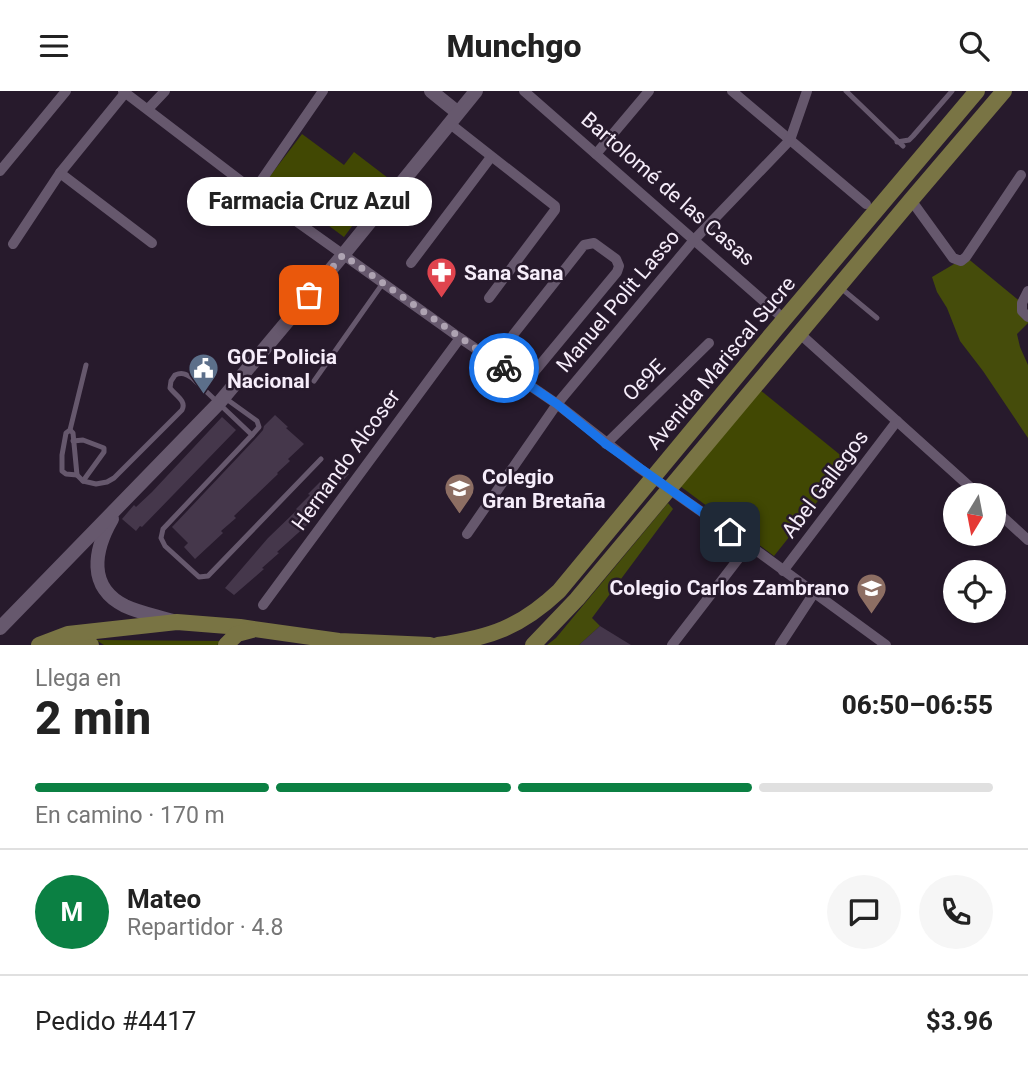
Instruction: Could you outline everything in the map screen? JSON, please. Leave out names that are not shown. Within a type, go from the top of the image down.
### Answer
[{"type":"main road","name":"Avenida Mariscal Sucre","points":[[439,645],[472,643],[508,628],[527,618],[559,591],[977,91]]},
{"type":"main road","name":"Avenida Mariscal Sucre","points":[[533,645],[577,599],[1004,91]]},
{"type":"main road","points":[[44,643],[68,634],[177,622],[264,630],[342,643],[430,645]]},
{"type":"main road","points":[[226,645],[237,634],[248,630],[264,630]]},
{"type":"main road","points":[[44,643],[91,645]]},
{"type":"street","points":[[0,171],[66,91]]},
{"type":"street","points":[[148,110],[165,91]]},
{"type":"street","points":[[254,191],[323,91]]},
{"type":"street","points":[[431,91],[491,157],[556,208],[489,297]]},
{"type":"street","points":[[0,628],[221,400],[476,91]]},
{"type":"street","name":"Bartolomé de las Casas","points":[[524,91],[785,319]]},
{"type":"street","points":[[596,154],[649,91]]},
{"type":"street","points":[[732,91],[866,204]]},
{"type":"street","points":[[790,140],[807,91]]},
{"type":"street","points":[[13,244],[60,173],[124,92],[254,191],[557,404],[606,444],[886,645]]},
{"type":"street","name":"Manuel Polit Lasso","points":[[467,534],[557,404],[694,240],[790,140]]},
{"type":"street","points":[[411,263],[491,157]]},
{"type":"street","points":[[60,173],[152,243]]},
{"type":"street","points":[[911,200],[953,258],[961,261],[1021,175]]},
{"type":"street","points":[[513,335],[584,244],[597,245],[618,262],[617,272],[525,383]]},
{"type":"street","points":[[1028,291],[1022,303],[1022,311],[1028,317]]},
{"type":"street","points":[[799,333],[966,483]]},
{"type":"street","name":"Hernando Alcoser","points":[[263,605],[460,338]]},
{"type":"street","name":"Oe9E","points":[[606,444],[709,343]]},
{"type":"street","name":"Abel Gallegos","points":[[783,571],[897,421]]},
{"type":"street","points":[[124,499],[100,543],[97,557],[103,587],[123,605],[177,622]]},
{"type":"street","points":[[1006,520],[1028,540]]},
{"type":"street","points":[[672,645],[749,545]]},
{"type":"street","points":[[780,645],[814,593]]},
{"type":"lane","points":[[846,91],[900,144],[913,136],[952,91]]},
{"type":"lane","points":[[314,381],[383,283]]},
{"type":"lane","points":[[838,286],[877,318]]},
{"type":"lane","points":[[86,365],[62,455],[62,471],[77,475],[83,481],[96,484],[114,478],[182,411],[183,402],[170,388],[174,375],[185,373],[221,400],[257,421],[259,427],[161,534],[165,546],[199,577],[208,576],[321,459]]},
{"type":"lane","points":[[221,400],[252,435]]},
{"type":"lane","points":[[70,430],[73,433],[77,475]]},
{"type":"lane","points":[[74,441],[83,440],[104,448],[104,453],[83,481]]},
{"type":"green space","points":[[302,134],[344,165],[354,152],[388,178],[344,237],[267,180]]},
{"type":"green space","points":[[966,257],[1022,303],[1028,317],[1028,323],[1017,334],[1028,365],[1028,438],[960,341],[947,308],[937,292],[932,277]]},
{"type":"green space","points":[[760,390],[849,462],[774,556],[680,486]]},
{"type":"green space","points":[[668,503],[673,509],[592,618],[600,626],[579,645],[547,645],[556,638]]},
{"type":"green space","points":[[96,640],[223,641],[217,645],[104,645]]},
{"type":"building","points":[[275,415],[304,444],[288,459],[290,461],[278,474],[234,516],[236,518],[221,531],[223,533],[195,559],[184,547],[188,543],[172,527]]},
{"type":"building","points":[[222,417],[236,430],[142,527],[136,531],[122,519],[134,505],[136,507],[152,492]]},
{"type":"building","points":[[338,467],[349,474],[318,507],[320,509],[305,522],[308,524],[234,595],[225,588],[268,538],[297,510],[310,495],[308,494],[320,482],[323,485]]},
{"type":"building","points":[[600,626],[631,645],[579,645]]},
{"type":"way so far","points":[[309,295],[343,255],[504,368]]},
{"type":"place","name":"Farmacia Cruz Azul","points":[[309,295]]},
{"type":"place","name":"Sana Sana","points":[[441,300]]},
{"type":"place","name":"GOE Policia Nacional","points":[[204,396]]},
{"type":"place","name":"Colegio Gran Bretaña","points":[[459,516]]},
{"type":"place","name":"Colegio Carlos Zambrano","points":[[872,615]]},
{"type":"route","points":[[504,368],[730,532]]}]
